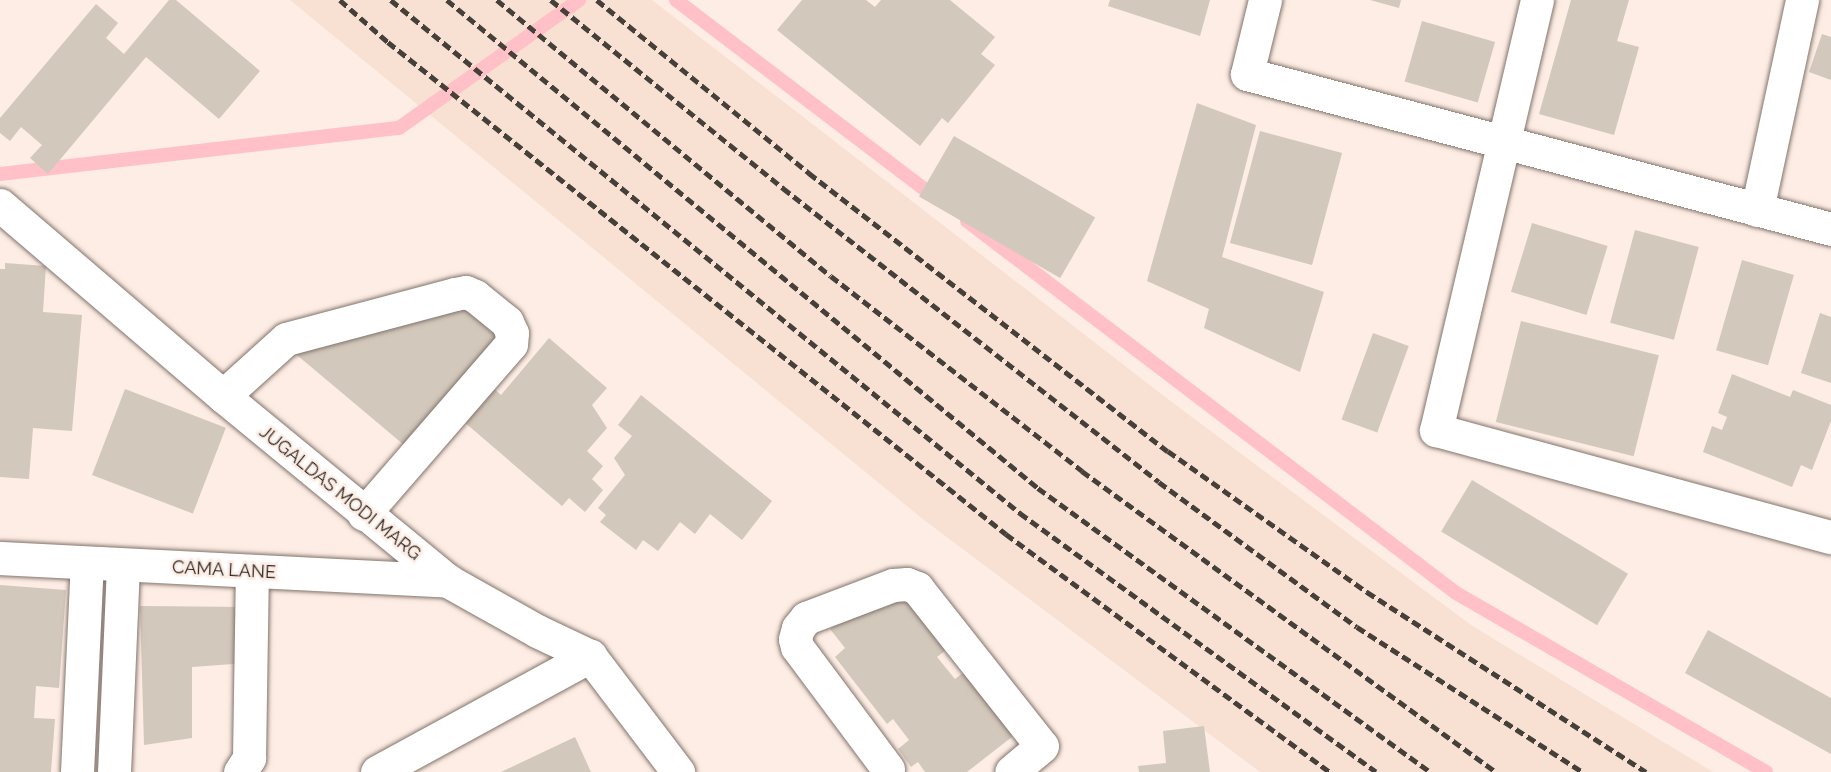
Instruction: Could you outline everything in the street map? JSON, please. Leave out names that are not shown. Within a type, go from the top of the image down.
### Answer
[{"type":"street","points":[[1265,0],[1247,74],[1831,230]]},
{"type":"street","points":[[1537,0],[1436,430],[1831,537]]},
{"type":"street","points":[[1757,210],[1803,0]]},
{"type":"street","name":"JUGALDAS MODI MARG","points":[[0,205],[223,396],[448,581],[537,631],[590,656],[678,772]]},
{"type":"street","points":[[223,396],[286,339],[455,294],[466,292],[475,296],[507,322],[512,333],[511,344],[364,514]]},
{"type":"street","name":"CAMA LANE","points":[[0,558],[448,581]]},
{"type":"street","points":[[77,772],[87,563]]},
{"type":"street","points":[[114,772],[123,565]]},
{"type":"street","points":[[240,772],[249,758],[252,572]]},
{"type":"street","points":[[886,771],[797,647],[795,639],[798,627],[806,618],[893,585],[907,584],[917,588],[1045,759],[1011,772]]},
{"type":"street","points":[[377,772],[590,656]]},
{"type":"shaded area","points":[[290,0],[652,0],[1169,400],[1471,625],[1713,772],[1260,772],[924,520]]},
{"type":"building","points":[[169,0],[176,0],[260,71],[219,119],[146,57],[48,174],[30,158],[42,145],[21,127],[10,141],[0,133],[0,118],[96,4],[118,23],[106,38],[124,54]]},
{"type":"building","points":[[802,0],[866,0],[875,7],[881,0],[950,0],[995,37],[981,54],[995,65],[948,123],[942,118],[920,146],[777,30]]},
{"type":"building","points":[[1110,0],[1210,0],[1200,36],[1108,6]]},
{"type":"building","points":[[1370,0],[1401,0],[1399,8]]},
{"type":"building","points":[[1571,0],[1629,0],[1617,41],[1639,47],[1614,135],[1539,114]]},
{"type":"building","points":[[1422,21],[1495,42],[1478,103],[1405,82]]},
{"type":"building","points":[[1822,34],[1831,37],[1831,80],[1809,72]]},
{"type":"building","points":[[1197,103],[1256,125],[1222,257],[1324,292],[1300,372],[1204,328],[1209,309],[1147,281]]},
{"type":"building","points":[[1260,131],[1342,153],[1312,265],[1230,243]]},
{"type":"building","points":[[954,136],[1095,218],[1060,278],[919,197]]},
{"type":"building","points":[[1532,223],[1608,246],[1586,315],[1511,292]]},
{"type":"building","points":[[1635,230],[1699,247],[1674,340],[1610,323]]},
{"type":"building","points":[[1742,260],[1794,275],[1768,365],[1716,350]]},
{"type":"building","points":[[5,263],[46,266],[43,312],[82,315],[72,431],[33,428],[29,479],[0,477],[0,269],[5,269]]},
{"type":"building","points":[[463,308],[502,340],[410,450],[291,350]]},
{"type":"building","points":[[1820,313],[1831,317],[1831,383],[1801,373]]},
{"type":"building","points":[[1521,321],[1659,355],[1634,456],[1496,422]]},
{"type":"building","points":[[1373,333],[1409,346],[1377,432],[1342,419]]},
{"type":"building","points":[[549,338],[607,388],[592,405],[607,428],[587,451],[603,466],[592,479],[603,490],[585,512],[569,498],[562,506],[463,421],[492,387],[501,395]]},
{"type":"building","points":[[1732,374],[1790,397],[1793,390],[1831,405],[1831,421],[1812,470],[1801,465],[1792,487],[1703,452],[1712,426],[1722,430],[1727,417],[1718,413]]},
{"type":"building","points":[[125,389],[226,428],[193,514],[92,475]]},
{"type":"building","points":[[641,395],[772,501],[742,540],[710,514],[695,534],[680,522],[658,551],[643,540],[636,550],[600,522],[606,515],[598,508],[625,475],[614,458],[632,436],[618,425]]},
{"type":"building","points":[[1472,480],[1628,574],[1597,625],[1441,531]]},
{"type":"building","points":[[0,585],[66,590],[59,688],[36,686],[34,718],[55,719],[51,772],[0,772]]},
{"type":"building","points":[[894,597],[898,602],[904,597],[946,650],[937,657],[955,679],[972,666],[1022,729],[967,772],[925,772],[918,762],[911,767],[898,749],[909,740],[893,719],[887,724],[835,657],[845,648],[830,629],[865,602]]},
{"type":"building","points":[[140,606],[246,607],[247,663],[192,667],[192,738],[144,745]]},
{"type":"building","points":[[1708,630],[1831,698],[1831,754],[1685,673]]},
{"type":"building","points":[[1204,726],[1210,772],[1139,772],[1138,766],[1166,763],[1163,731]]},
{"type":"building","points":[[575,737],[591,772],[501,772]]},
{"type":"waterway","points":[[0,174],[399,128],[579,0]]},
{"type":"waterway","points":[[676,0],[937,199]]},
{"type":"waterway","points":[[967,221],[1456,593],[1766,772]]},
{"type":"railway","points":[[340,0],[388,42],[1006,534],[1330,772]]},
{"type":"railway","points":[[391,0],[1020,513],[1376,772]]},
{"type":"railway","points":[[447,0],[1038,488],[1431,772]]},
{"type":"railway","points":[[497,0],[831,276],[1082,471],[1496,772]]},
{"type":"railway","points":[[551,0],[783,188],[1159,482],[1357,627],[1583,772]]},
{"type":"railway","points":[[597,0],[809,173],[1168,451],[1367,592],[1646,772]]}]
